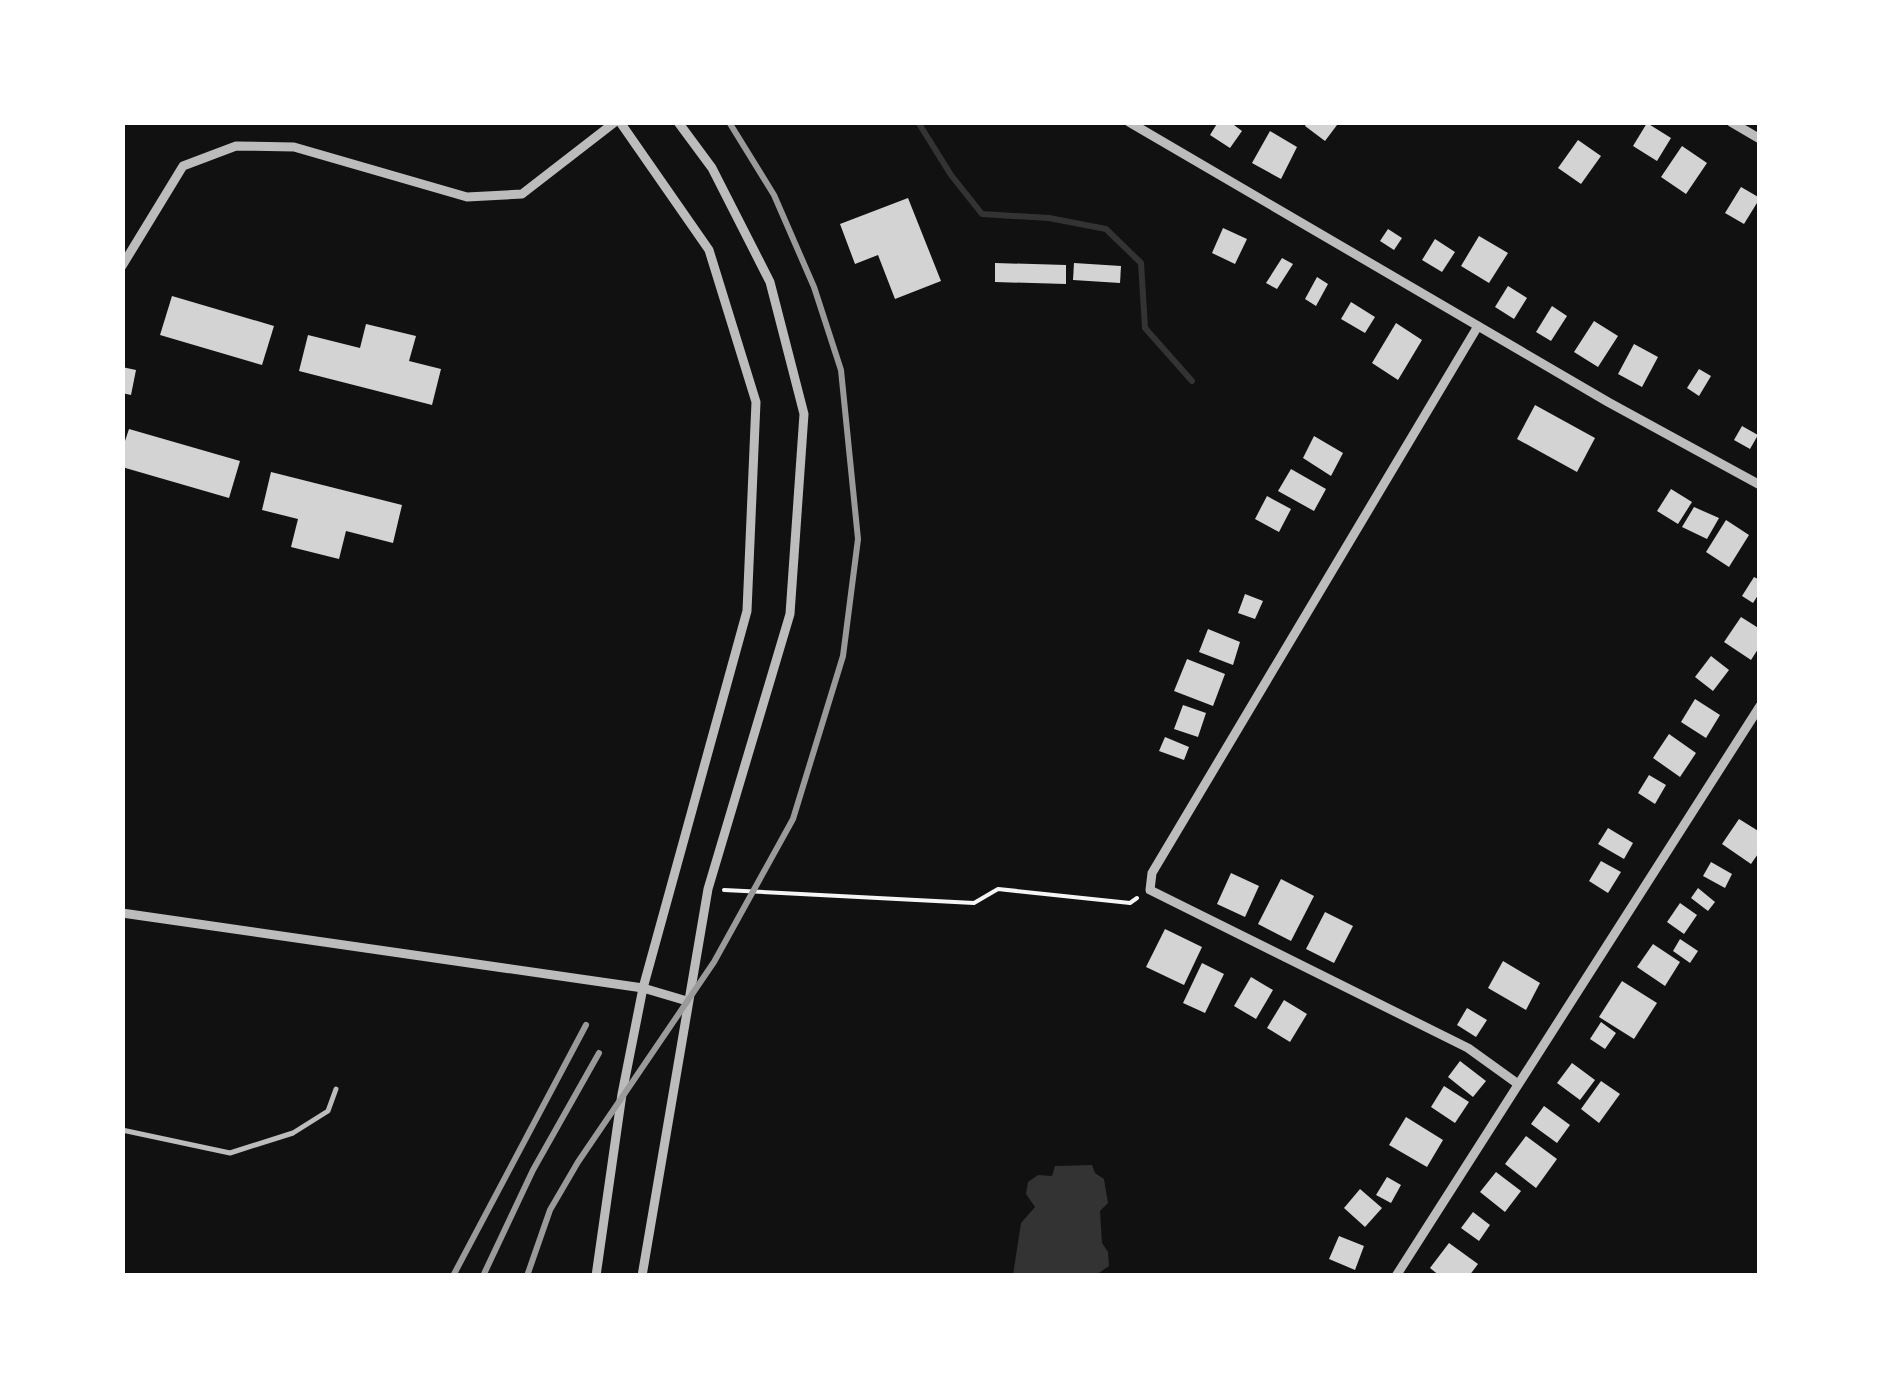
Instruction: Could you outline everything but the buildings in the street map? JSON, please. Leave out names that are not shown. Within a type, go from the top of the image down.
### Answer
[{"type":"street","points":[[122,266],[183,166],[236,146],[294,148],[467,197],[522,194],[618,122],[709,250],[756,402],[747,611],[643,988],[622,1094],[596,1276]]},
{"type":"street","points":[[642,1276],[708,890],[790,614],[804,414],[770,282],[712,168],[678,122]]},
{"type":"street","points":[[1129,122],[1760,485]]},
{"type":"street","points":[[1731,122],[1760,139]]},
{"type":"street","points":[[1478,326],[1152,873],[1150,890],[1468,1048],[1518,1084]]},
{"type":"street","points":[[1396,1276],[1760,706]]},
{"type":"street","points":[[122,913],[643,988],[687,1002]]},
{"type":"lane","points":[[122,1130],[230,1154],[293,1132],[328,1111],[336,1089]]},
{"type":"path","points":[[708,890],[974,903],[998,889],[1130,903],[1150,890]]},
{"type":"shaded area","points":[[1092,1165],[1104,1179],[1108,1203],[1100,1211],[1102,1243],[1108,1252],[1109,1266],[1096,1275],[1013,1275],[1021,1223],[1035,1207],[1026,1194],[1028,1182],[1038,1175],[1052,1176],[1055,1166]]},
{"type":"waterway","points":[[918,122],[951,175],[982,214],[1049,218],[1106,229],[1141,263],[1145,328],[1192,381]]},
{"type":"railway","points":[[527,1276],[550,1210],[578,1162],[714,962],[793,819],[843,656],[858,539],[841,370],[814,287],[774,195],[729,122]]},
{"type":"railway","points":[[453,1276],[586,1025]]},
{"type":"railway","points":[[483,1276],[533,1170],[599,1053]]}]
